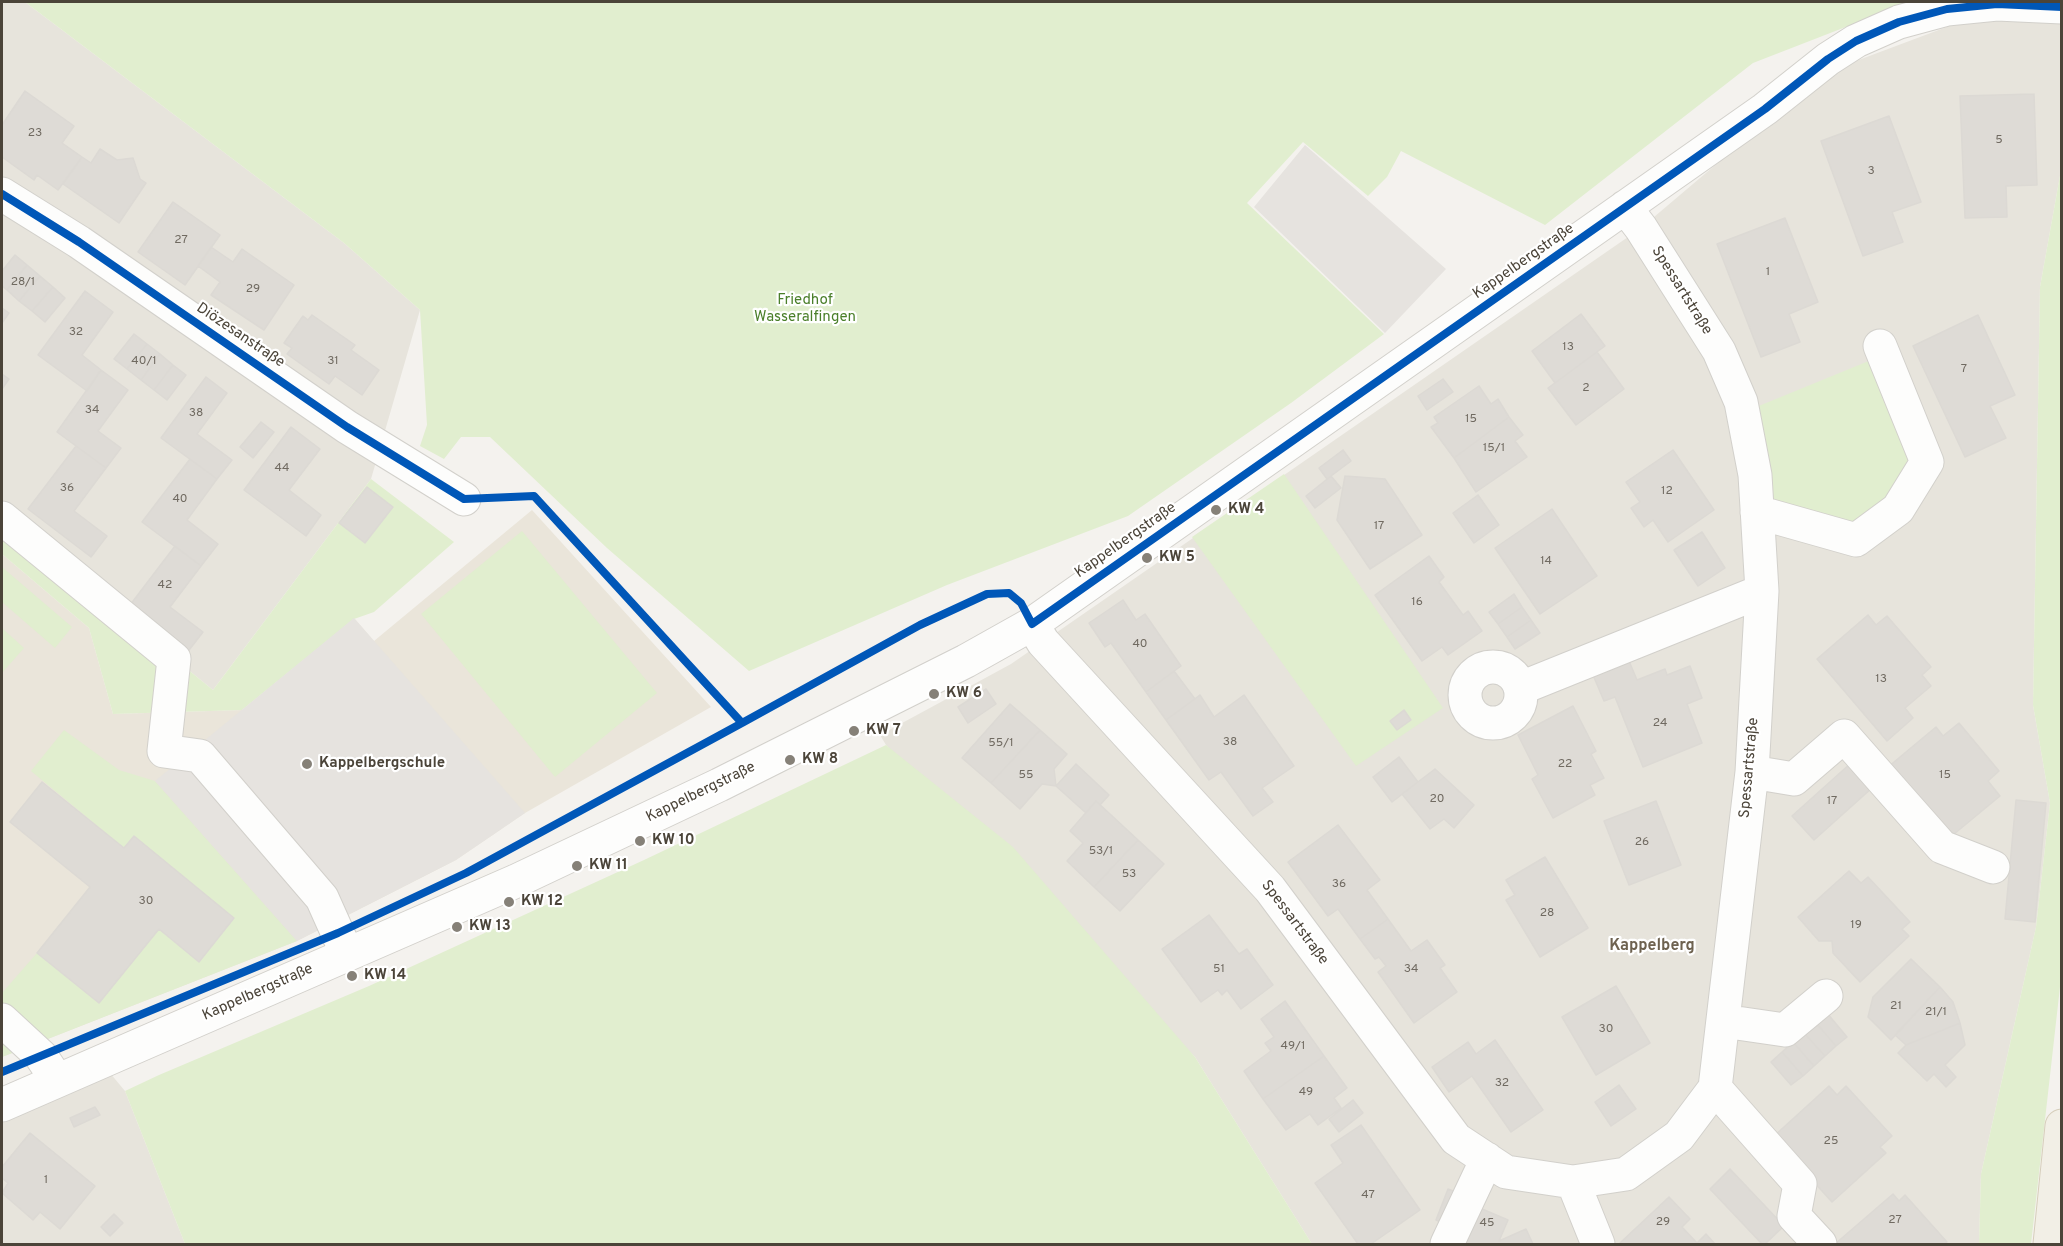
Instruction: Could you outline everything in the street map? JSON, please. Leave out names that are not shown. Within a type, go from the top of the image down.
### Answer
[{"type":"main road","points":[[2050,1245],[2061,1126]]},
{"type":"street","name":"Kappelbergstraße","points":[[2,1104],[516,881],[719,785],[966,661],[1032,624],[1765,109],[1828,59],[1856,41],[1899,22],[1947,9],[1998,3],[2061,7]]},
{"type":"street","name":"Diözesanstraße","points":[[2,194],[79,242],[347,427],[464,499]]},
{"type":"street","name":"Spessartstraße","points":[[1032,624],[1043,642],[1270,889],[1456,1139],[1506,1172],[1573,1182],[1626,1174],[1679,1136],[1714,1088],[1752,772],[1762,591],[1755,475],[1740,402],[1719,351],[1641,228],[1625,207]]},
{"type":"street","points":[[1757,512],[1856,540],[1898,509],[1927,462],[1880,346]]},
{"type":"street","points":[[2,518],[174,659],[164,751],[200,756],[322,898],[347,954]]},
{"type":"street","points":[[1521,688],[1762,591]]},
{"type":"street","points":[[1752,772],[1794,779],[1844,736],[1942,847],[1993,867]]},
{"type":"street","points":[[1723,1021],[1785,1030],[1826,996]]},
{"type":"street","points":[[2,1020],[41,1056],[57,1080]]},
{"type":"street","points":[[1714,1088],[1800,1184],[1794,1215],[1820,1245]]},
{"type":"street","points":[[1447,1245],[1487,1160]]},
{"type":"street","points":[[1573,1182],[1598,1245]]},
{"type":"shaded area","points":[[2,2],[25,2],[344,243],[420,310],[371,479],[213,690],[2,518]]},
{"type":"shaded area","name":"Kappelberg","points":[[1992,10],[2061,20],[2061,170],[2040,287],[2033,705],[2050,803],[2036,927],[1981,1174],[1979,1244],[1312,1244],[1195,1057],[886,745],[880,735],[1011,664],[1641,228],[1824,73]]},
{"type":"shaded area","points":[[1305,145],[1446,269],[1385,333],[1254,207]]},
{"type":"shaded area","name":"Kappelbergschule","points":[[532,510],[711,707],[525,813],[456,860],[297,941],[2,1057],[2,554],[89,628],[113,714],[242,710],[354,618],[374,641]]},
{"type":"shaded area","points":[[354,618],[525,813],[456,860],[297,941],[155,781]]},
{"type":"shaded area","points":[[110,1073],[125,1091],[185,1244],[2,1244],[2,1116]]},
{"type":"green space","name":"Friedhof Wasseralfingen","points":[[25,2],[1910,2],[1753,63],[1545,225],[1401,151],[1387,177],[1368,196],[1303,142],[1247,203],[1384,334],[1291,403],[1128,516],[947,585],[749,671],[607,548],[490,437],[461,437],[444,459],[420,446],[427,425],[420,310],[344,243]]},
{"type":"green space","points":[[2061,170],[2061,978],[2031,1244],[1979,1244],[1981,1174],[2036,927],[2050,803],[2033,705],[2040,287]]},
{"type":"green space","points":[[1876,358],[1918,463],[1857,531],[1766,506],[1749,410]]},
{"type":"green space","points":[[1284,474],[1443,708],[1356,766],[1192,537]]},
{"type":"green space","points":[[371,479],[454,542],[374,612],[354,619],[242,710],[113,714],[89,628],[2,554],[2,518],[213,690]]},
{"type":"green space","points":[[522,531],[657,693],[555,777],[421,614]]},
{"type":"green space","points":[[2,567],[72,627],[55,648],[2,602]]},
{"type":"green space","points":[[2,628],[24,648],[2,673]]},
{"type":"green space","points":[[64,730],[119,770],[155,781],[297,941],[2,1057],[2,993],[37,953],[99,1003],[159,929],[199,961],[234,918],[134,836],[124,848],[31,771]]},
{"type":"green space","points":[[886,745],[1013,847],[1195,1057],[1312,1244],[185,1244],[125,1091],[369,986],[644,860]]},
{"type":"building","points":[[25,91],[74,126],[62,143],[82,157],[58,190],[37,175],[34,180],[2,157],[2,125]]},
{"type":"building","points":[[2034,94],[2037,185],[2006,186],[2007,217],[1965,218],[1960,96]]},
{"type":"building","points":[[1889,116],[1921,202],[1892,212],[1903,242],[1863,256],[1821,141]]},
{"type":"building","points":[[100,149],[117,160],[133,158],[140,179],[146,183],[119,223],[63,184],[82,157],[91,163]]},
{"type":"building","points":[[173,202],[220,235],[185,285],[138,252]]},
{"type":"building","points":[[1785,218],[1818,302],[1789,314],[1800,342],[1761,357],[1717,244]]},
{"type":"building","points":[[211,247],[233,262],[242,249],[294,285],[264,330],[211,295],[220,282],[198,266]]},
{"type":"building","points":[[15,255],[27,265],[7,290],[2,286],[2,271]]},
{"type":"building","points":[[27,265],[40,276],[19,301],[7,290]]},
{"type":"building","points":[[40,276],[53,287],[32,311],[19,301]]},
{"type":"building","points":[[53,287],[65,298],[45,322],[32,311]]},
{"type":"building","points":[[85,291],[113,312],[82,355],[101,370],[87,391],[38,355]]},
{"type":"building","points":[[2,308],[9,313],[2,323]]},
{"type":"building","points":[[1581,314],[1605,346],[1555,383],[1532,351]]},
{"type":"building","points":[[312,315],[355,345],[351,350],[379,370],[362,395],[335,376],[329,384],[287,354],[292,348],[284,343],[303,316],[308,320]]},
{"type":"building","points":[[1978,315],[2015,395],[1990,406],[2006,438],[1965,457],[1913,346]]},
{"type":"building","points":[[134,334],[147,344],[127,369],[114,359]]},
{"type":"building","points":[[147,344],[160,354],[141,380],[127,369]]},
{"type":"building","points":[[1597,352],[1624,389],[1576,425],[1548,388]]},
{"type":"building","points":[[160,354],[173,365],[154,390],[141,380]]},
{"type":"building","points":[[173,365],[186,375],[167,400],[154,390]]},
{"type":"building","points":[[101,370],[128,390],[98,431],[121,448],[106,468],[57,432]]},
{"type":"building","points":[[2,374],[9,379],[2,389]]},
{"type":"building","points":[[206,377],[227,393],[197,434],[232,460],[217,479],[161,438]]},
{"type":"building","points":[[1443,379],[1453,392],[1427,410],[1418,396]]},
{"type":"building","points":[[1479,386],[1491,404],[1498,399],[1509,417],[1454,458],[1431,427],[1438,423],[1434,417]]},
{"type":"building","points":[[1509,417],[1523,435],[1515,441],[1527,457],[1476,492],[1454,458]]},
{"type":"building","points":[[261,422],[274,432],[253,458],[240,447]]},
{"type":"building","points":[[291,427],[320,449],[289,490],[321,515],[306,536],[244,490]]},
{"type":"building","points":[[76,446],[106,468],[74,511],[107,536],[91,557],[28,509]]},
{"type":"building","points":[[1343,450],[1351,461],[1327,479],[1319,468]]},
{"type":"building","points":[[1673,450],[1714,510],[1668,542],[1653,520],[1644,527],[1631,508],[1640,502],[1626,482]]},
{"type":"building","points":[[190,459],[217,479],[187,520],[218,544],[201,566],[142,522]]},
{"type":"building","points":[[1331,476],[1341,488],[1315,508],[1306,496]]},
{"type":"building","points":[[1345,476],[1385,479],[1422,535],[1370,569],[1337,520]]},
{"type":"building","points":[[367,487],[393,507],[365,543],[339,523]]},
{"type":"building","points":[[1478,495],[1499,525],[1474,543],[1453,513]]},
{"type":"building","points":[[1552,509],[1597,576],[1540,614],[1495,548]]},
{"type":"building","points":[[1702,532],[1725,568],[1698,586],[1674,550]]},
{"type":"building","points":[[175,546],[201,566],[170,607],[203,632],[186,654],[127,609]]},
{"type":"building","points":[[1429,556],[1444,577],[1439,582],[1463,615],[1468,611],[1482,631],[1448,655],[1442,647],[1422,661],[1375,595]]},
{"type":"building","points":[[1514,594],[1522,607],[1498,624],[1489,612]]},
{"type":"building","points":[[1123,600],[1136,620],[1145,614],[1181,666],[1146,692],[1111,643],[1105,647],[1089,623]]},
{"type":"building","points":[[1522,607],[1531,620],[1507,637],[1498,624]]},
{"type":"building","points":[[1868,615],[1876,625],[1887,616],[1931,667],[1922,675],[1931,686],[1905,708],[1913,718],[1887,741],[1817,659]]},
{"type":"building","points":[[1531,620],[1540,633],[1515,649],[1507,637]]},
{"type":"building","points":[[1629,661],[1637,680],[1665,669],[1667,675],[1690,666],[1702,698],[1687,704],[1702,743],[1643,767],[1615,697],[1604,701],[1593,675]]},
{"type":"building","points":[[1174,671],[1195,699],[1166,720],[1146,692]]},
{"type":"building","points":[[986,689],[996,704],[968,723],[958,707]]},
{"type":"building","points":[[1200,695],[1214,717],[1244,695],[1294,766],[1262,788],[1273,802],[1253,816],[1221,772],[1209,780],[1166,720]]},
{"type":"building","points":[[1010,704],[1040,730],[991,783],[962,758]]},
{"type":"building","points":[[1573,706],[1596,751],[1591,754],[1604,778],[1590,785],[1595,795],[1553,818],[1532,779],[1538,775],[1518,735]]},
{"type":"building","points":[[1404,710],[1411,720],[1397,730],[1390,721]]},
{"type":"building","points":[[1959,723],[1999,771],[1988,781],[2000,796],[1948,839],[1888,767],[1936,727],[1943,736]]},
{"type":"building","points":[[1040,730],[1067,754],[1054,769],[1056,786],[1042,784],[1020,809],[991,783]]},
{"type":"building","points":[[1399,757],[1418,782],[1392,802],[1373,777]]},
{"type":"building","points":[[1851,763],[1872,788],[1814,840],[1792,816]]},
{"type":"building","points":[[1076,764],[1109,795],[1100,805],[1096,801],[1086,813],[1056,786]]},
{"type":"building","points":[[1435,769],[1474,805],[1454,828],[1444,819],[1430,829],[1402,794]]},
{"type":"building","points":[[42,782],[124,848],[134,836],[234,918],[199,962],[159,929],[99,1003],[37,953],[90,887],[10,822]]},
{"type":"building","points":[[2016,800],[2046,803],[2035,922],[2005,919]]},
{"type":"building","points":[[1096,801],[1138,840],[1094,887],[1067,861],[1083,843],[1070,831]]},
{"type":"building","points":[[1656,801],[1681,865],[1629,885],[1604,821]]},
{"type":"building","points":[[1338,825],[1380,880],[1367,890],[1388,919],[1360,939],[1338,909],[1328,916],[1288,862]]},
{"type":"building","points":[[1138,840],[1164,864],[1120,911],[1094,887]]},
{"type":"building","points":[[1545,857],[1588,928],[1540,957],[1506,900],[1515,895],[1506,880]]},
{"type":"building","points":[[1849,871],[1861,883],[1868,877],[1910,922],[1902,929],[1909,936],[1860,982],[1833,953],[1832,941],[1819,941],[1798,917]]},
{"type":"building","points":[[1209,915],[1239,954],[1247,949],[1273,985],[1241,1009],[1227,990],[1222,995],[1218,990],[1201,1002],[1162,949]]},
{"type":"building","points":[[1388,919],[1411,951],[1427,940],[1445,965],[1440,968],[1457,992],[1414,1023],[1378,972],[1386,966],[1379,957],[1375,959],[1360,939]]},
{"type":"building","points":[[1911,959],[1940,987],[1891,1040],[1868,1017],[1873,997]]},
{"type":"building","points":[[1616,986],[1650,1043],[1596,1075],[1562,1017]]},
{"type":"building","points":[[1940,987],[1953,1002],[1960,1023],[1906,1045],[1895,1035]]},
{"type":"building","points":[[1285,1001],[1324,1056],[1263,1099],[1244,1071],[1271,1051],[1265,1043],[1274,1037],[1261,1019]]},
{"type":"building","points":[[1827,1013],[1847,1037],[1836,1046],[1816,1023]]},
{"type":"building","points":[[1816,1023],[1836,1046],[1825,1056],[1804,1033]]},
{"type":"building","points":[[1960,1023],[1965,1045],[1945,1065],[1956,1077],[1946,1087],[1934,1074],[1927,1081],[1898,1053],[1906,1045]]},
{"type":"building","points":[[1804,1033],[1825,1056],[1814,1066],[1793,1042]]},
{"type":"building","points":[[1495,1040],[1543,1110],[1511,1132],[1472,1076],[1449,1092],[1432,1067],[1468,1042],[1476,1054]]},
{"type":"building","points":[[1793,1042],[1814,1066],[1803,1076],[1782,1052]]},
{"type":"building","points":[[1782,1052],[1803,1076],[1791,1085],[1771,1062]]},
{"type":"building","points":[[1324,1056],[1347,1088],[1334,1098],[1341,1108],[1318,1125],[1310,1114],[1286,1130],[1263,1099]]},
{"type":"building","points":[[1619,1085],[1636,1109],[1611,1126],[1595,1102]]},
{"type":"building","points":[[1829,1086],[1837,1095],[1846,1086],[1892,1136],[1880,1147],[1886,1153],[1832,1202],[1773,1137]]},
{"type":"building","points":[[1353,1100],[1363,1113],[1339,1132],[1329,1119]]},
{"type":"building","points":[[95,1107],[100,1115],[74,1127],[70,1118]]},
{"type":"building","points":[[1361,1125],[1420,1210],[1371,1244],[1358,1244],[1315,1183],[1343,1163],[1331,1145]]},
{"type":"building","points":[[30,1133],[95,1186],[60,1229],[40,1212],[33,1220],[2,1193],[8,1183],[2,1178],[2,1167]]},
{"type":"building","points":[[1730,1169],[1784,1226],[1765,1244],[1762,1244],[1710,1189]]},
{"type":"building","points":[[1448,1189],[1464,1195],[1451,1226],[1436,1220]]},
{"type":"building","points":[[1893,1194],[1899,1201],[1905,1195],[1947,1242],[1944,1244],[1835,1244]]},
{"type":"building","points":[[1669,1197],[1690,1219],[1682,1227],[1697,1243],[1706,1234],[1715,1244],[1620,1243]]},
{"type":"building","points":[[1475,1206],[1508,1220],[1499,1241],[1526,1229],[1533,1244],[1459,1244]]},
{"type":"building","points":[[114,1214],[123,1223],[110,1236],[101,1227]]},
{"type":"cycle path","points":[[2,194],[79,242],[347,427],[464,499],[534,496],[742,723],[920,625],[987,594],[1009,593],[1021,603],[1032,624],[1765,109],[1828,59],[1856,41],[1899,22],[1947,9],[1997,4],[2062,7]]},
{"type":"cycle path","points":[[2,1072],[338,933],[466,873],[742,723]]},
{"type":"place","name":"KW 4","points":[[1216,510]]},
{"type":"place","name":"KW 5","points":[[1147,558]]},
{"type":"place","name":"KW 6","points":[[934,694]]},
{"type":"place","name":"KW 7","points":[[854,731]]},
{"type":"place","name":"KW 8","points":[[790,760]]},
{"type":"place","name":"Kappelbergschule","points":[[307,764]]},
{"type":"place","name":"KW 10","points":[[640,841]]},
{"type":"place","name":"KW 11","points":[[577,866]]},
{"type":"place","name":"KW 12","points":[[509,902]]},
{"type":"place","name":"KW 13","points":[[457,927]]},
{"type":"place","name":"KW 14","points":[[352,976]]},
{"type":"district","name":"Kappelberg","points":[[1652,947]]}]
